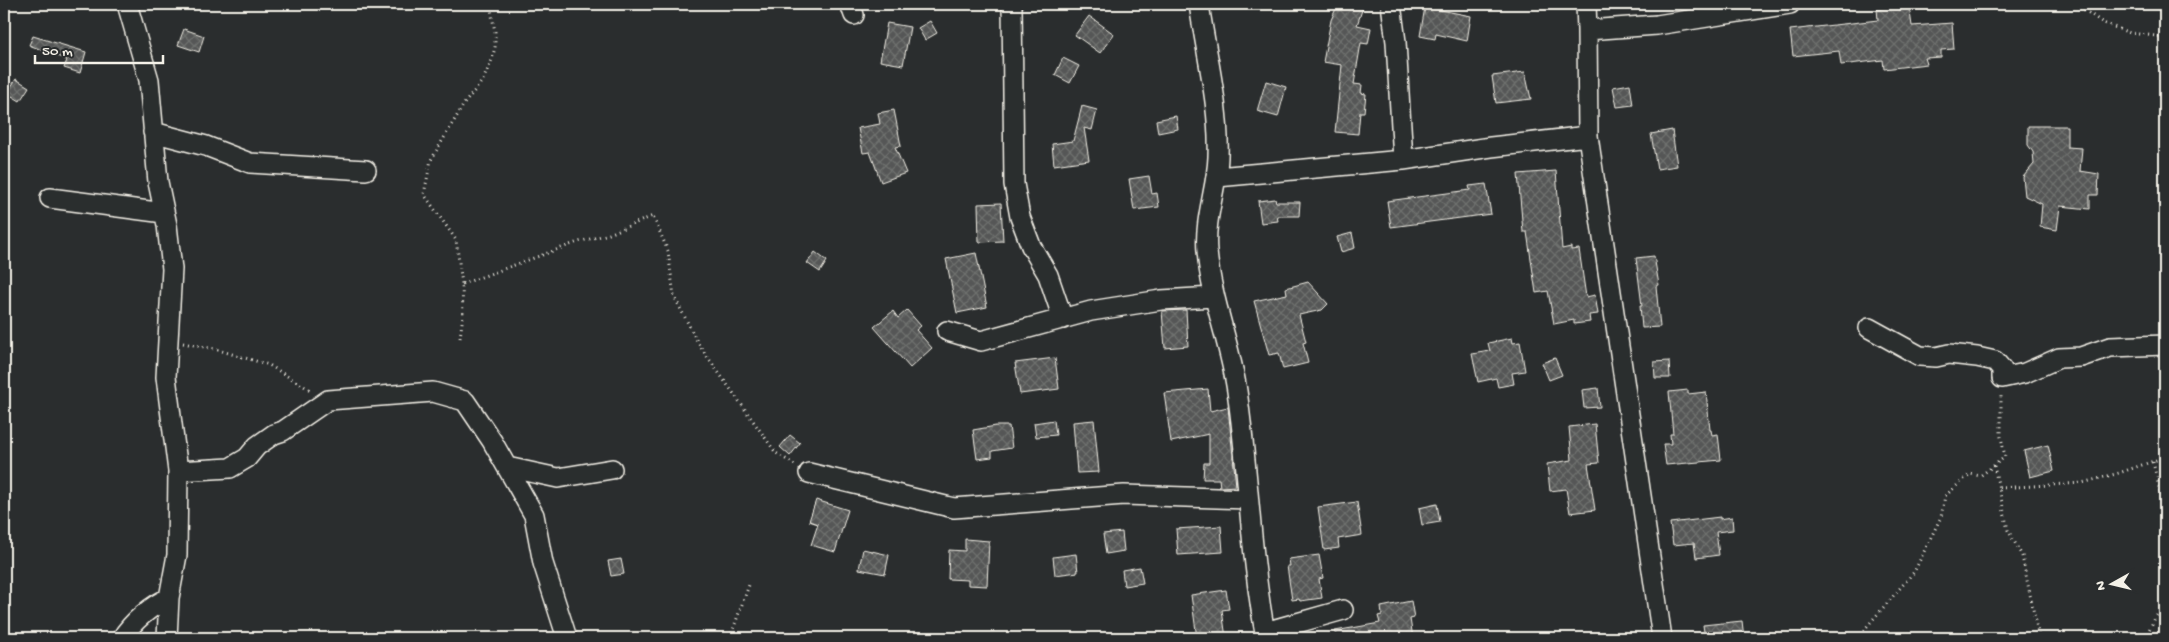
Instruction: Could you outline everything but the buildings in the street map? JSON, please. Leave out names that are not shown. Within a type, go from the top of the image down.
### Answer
[{"type":"street","points":[[127,4],[149,80],[158,182],[172,269],[166,376],[178,471],[177,555],[169,598],[167,638]]},
{"type":"street","points":[[1012,4],[1014,184],[1020,217],[1031,246],[1048,275],[1063,319]]},
{"type":"street","points":[[1199,4],[1218,129],[1216,177],[1210,207],[1206,249],[1214,297],[1237,389],[1254,556],[1266,635],[1344,610]]},
{"type":"street","points":[[1391,4],[1396,42],[1403,160]]},
{"type":"street","points":[[1586,4],[1588,136],[1662,638]]},
{"type":"street","points":[[1587,30],[1657,25],[1764,6],[1790,4]]},
{"type":"street","points":[[153,132],[206,146],[250,163],[366,170]]},
{"type":"street","points":[[1216,177],[1403,160],[1491,147],[1588,136]]},
{"type":"street","points":[[50,198],[164,213]]},
{"type":"street","points":[[946,331],[981,341],[1091,311],[1161,300],[1214,297]]},
{"type":"street","points":[[1869,328],[1920,356],[1936,357],[1949,354],[1995,361],[2002,369],[2002,378],[2025,374],[2059,358],[2082,357],[2110,347],[2165,345]]},
{"type":"street","points":[[178,471],[230,468],[247,458],[257,446],[268,438],[328,400],[434,392],[465,401],[534,514],[543,563],[567,638]]},
{"type":"street","points":[[507,467],[558,478],[612,469]]},
{"type":"street","points":[[809,473],[954,508],[1124,495],[1248,499]]},
{"type":"street","points":[[122,638],[147,612],[158,603],[169,598]]},
{"type":"path","points":[[460,338],[463,315],[462,284],[456,240],[424,194],[431,160],[464,104],[483,80],[492,60],[495,47],[495,32],[490,4]]},
{"type":"path","points":[[2076,4],[2104,23],[2130,33],[2165,37]]},
{"type":"path","points":[[462,284],[578,242],[609,234],[653,216],[668,251],[674,296],[699,345],[776,454],[809,473]]},
{"type":"path","points":[[168,338],[188,345],[233,354],[269,365],[328,400]]},
{"type":"path","points":[[1857,638],[1914,572],[1941,517],[1944,496],[1970,474],[1980,476],[2006,457],[2001,437],[2002,378]]},
{"type":"path","points":[[1999,488],[2082,483],[2165,457]]},
{"type":"path","points":[[2153,462],[2165,513]]},
{"type":"path","points":[[1994,466],[2008,530],[2022,556],[2039,638]]},
{"type":"path","points":[[730,638],[749,585]]},
{"type":"path","points":[[2145,638],[2155,618],[2165,604]]}]
